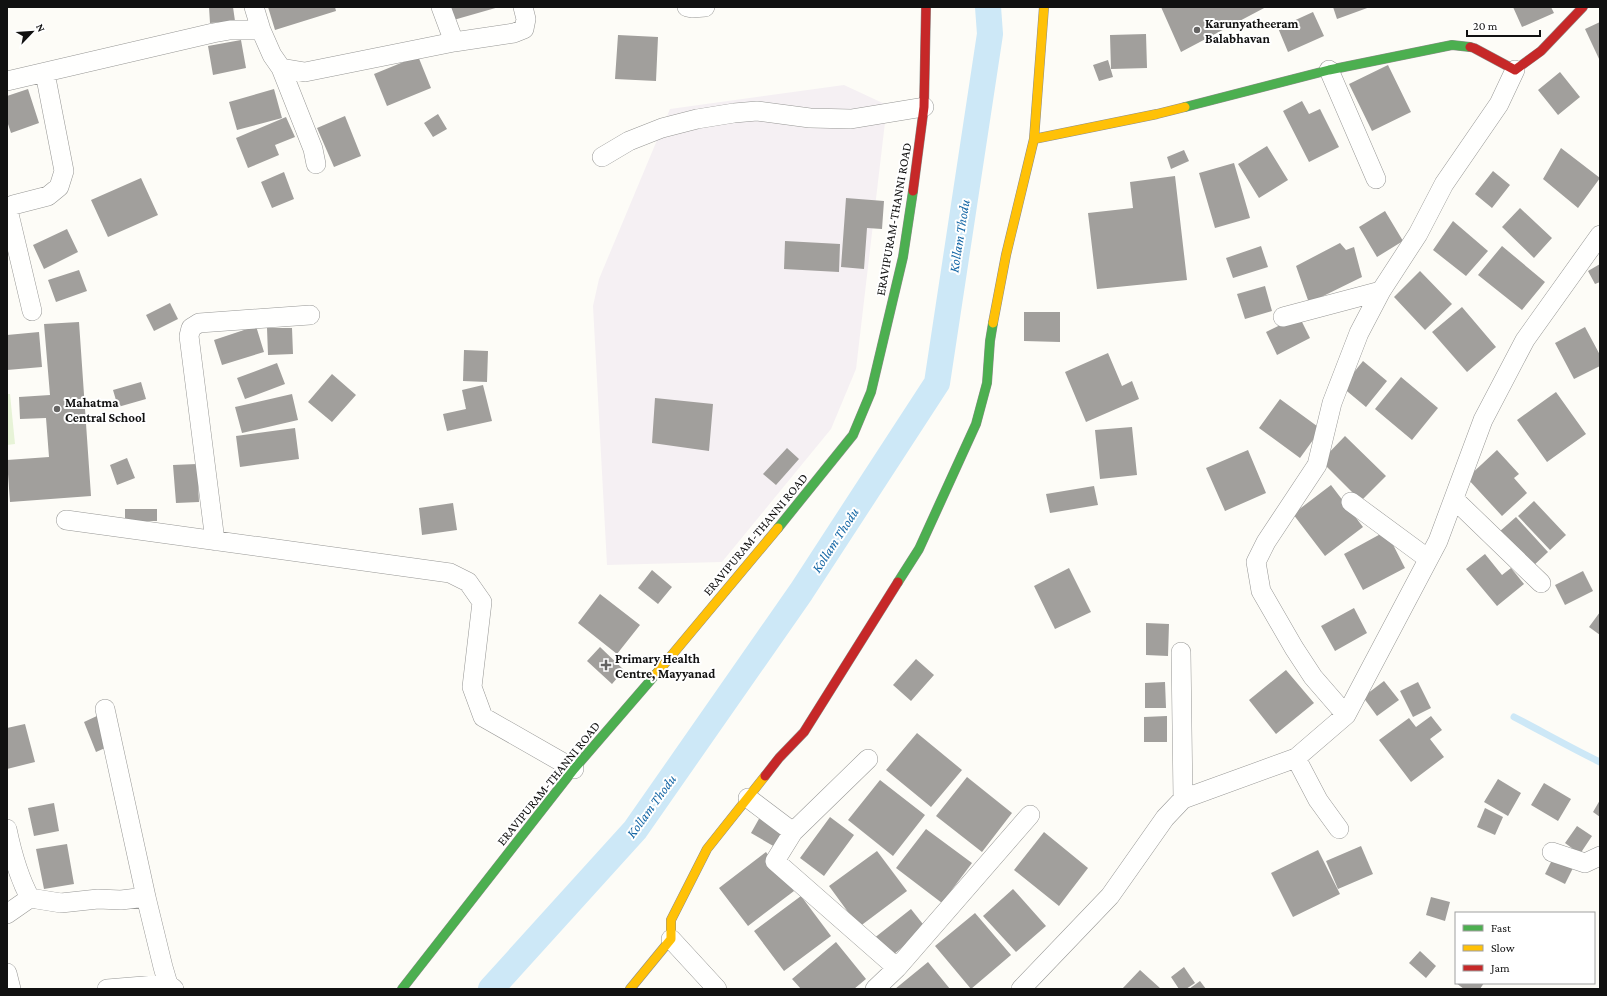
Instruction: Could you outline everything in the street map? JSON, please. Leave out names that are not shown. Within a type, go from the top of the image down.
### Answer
[{"type":"street","points":[[254,7],[261,30],[272,55],[281,68],[313,149],[316,164]]},
{"type":"street","points":[[441,7],[454,42]]},
{"type":"street","points":[[281,68],[305,72],[454,42],[514,33],[524,29],[526,19],[523,7]]},
{"type":"street","points":[[687,7],[704,7]]},
{"type":"street","name":"ERAVIPURAM-THANNI ROAD","points":[[402,989],[574,769],[639,694],[803,498],[853,435],[871,392],[902,257],[916,172],[924,107],[926,7]]},
{"type":"street","points":[[630,989],[671,939],[671,920],[707,849],[779,758],[804,732],[919,549],[962,458],[976,424],[987,383],[990,341],[1006,255],[1034,138],[1044,7]]},
{"type":"street","points":[[1346,715],[1313,677],[1294,648],[1261,591],[1256,562],[1266,542],[1317,465],[1332,403],[1359,333],[1381,291],[1418,234],[1444,184],[1499,104],[1515,70],[1541,52],[1574,11]]},
{"type":"street","points":[[7,81],[213,33],[230,30],[261,30]]},
{"type":"street","points":[[1034,138],[1157,114],[1330,70],[1452,45],[1474,48],[1515,70]]},
{"type":"street","points":[[1330,70],[1376,178]]},
{"type":"street","points":[[32,311],[9,214],[9,208],[13,205],[48,196],[59,187],[64,171],[45,73]]},
{"type":"street","points":[[602,157],[629,141],[662,128],[697,119],[734,113],[757,111],[810,118],[851,119],[924,107]]},
{"type":"street","points":[[1021,989],[1110,896],[1165,818],[1183,799],[1296,758],[1346,715],[1438,541],[1483,420],[1525,340],[1600,235]]},
{"type":"street","points":[[1283,317],[1381,291]]},
{"type":"street","points":[[215,541],[189,336],[191,328],[199,323],[310,314]]},
{"type":"street","points":[[1454,499],[1541,584]]},
{"type":"street","points":[[1351,502],[1428,558]]},
{"type":"street","points":[[66,520],[450,573],[468,582],[482,602],[472,687],[483,717],[574,769]]},
{"type":"street","points":[[1181,652],[1183,799]]},
{"type":"street","points":[[105,709],[146,897],[163,967],[171,986],[107,989]]},
{"type":"street","points":[[1296,758],[1318,800],[1339,829]]},
{"type":"street","points":[[868,759],[793,832],[775,861],[897,968]]},
{"type":"street","points":[[748,798],[793,832]]},
{"type":"street","points":[[875,989],[897,968],[1030,815]]},
{"type":"street","points":[[7,829],[12,853],[19,874],[30,898]]},
{"type":"street","points":[[1552,852],[1585,863],[1600,856]]},
{"type":"street","points":[[7,914],[30,898],[61,903],[98,899],[121,900],[146,897]]},
{"type":"street","points":[[671,939],[717,989]]},
{"type":"street","points":[[7,973],[11,989]]},
{"type":"shaded area","points":[[844,85],[887,105],[856,369],[831,429],[722,562],[607,565],[593,306],[599,279],[670,109]]},
{"type":"green space","points":[[7,394],[10,394],[15,444],[7,445]]},
{"type":"building","points":[[209,7],[233,7],[235,21],[210,23]]},
{"type":"building","points":[[268,7],[335,7],[336,11],[275,30]]},
{"type":"building","points":[[447,7],[499,7],[450,21]]},
{"type":"building","name":"Karunyatheeram Balabhavan","points":[[1161,7],[1266,7],[1181,52]]},
{"type":"building","points":[[1333,7],[1370,7],[1337,19]]},
{"type":"building","points":[[1513,7],[1551,7],[1554,13],[1522,27]]},
{"type":"building","points":[[1313,12],[1324,36],[1288,52],[1278,28]]},
{"type":"building","points":[[1600,22],[1600,61],[1585,29]]},
{"type":"building","points":[[1146,34],[1147,68],[1111,69],[1110,35]]},
{"type":"building","points":[[618,35],[658,37],[656,81],[615,79]]},
{"type":"building","points":[[241,40],[246,68],[213,75],[208,46]]},
{"type":"building","points":[[418,56],[431,88],[387,106],[374,74]]},
{"type":"building","points":[[1108,60],[1113,77],[1099,81],[1093,65]]},
{"type":"building","points":[[1388,65],[1411,112],[1372,131],[1349,84]]},
{"type":"building","points":[[1560,72],[1580,97],[1558,115],[1538,90]]},
{"type":"building","points":[[28,89],[39,123],[11,133],[7,121],[7,96]]},
{"type":"building","points":[[274,89],[282,118],[237,130],[229,102]]},
{"type":"building","points":[[1302,101],[1309,114],[1320,109],[1339,147],[1309,162],[1283,111]]},
{"type":"building","points":[[438,114],[447,129],[433,137],[424,123]]},
{"type":"building","points":[[345,116],[361,156],[334,167],[317,128]]},
{"type":"building","points":[[286,117],[295,137],[275,145],[279,155],[248,168],[236,138]]},
{"type":"building","points":[[1267,146],[1288,180],[1259,198],[1238,164]]},
{"type":"building","points":[[1561,148],[1600,178],[1578,208],[1543,179]]},
{"type":"building","points":[[1184,150],[1189,161],[1171,169],[1167,157]]},
{"type":"building","points":[[1234,163],[1250,218],[1215,228],[1199,173]]},
{"type":"building","points":[[1493,171],[1510,185],[1492,208],[1475,194]]},
{"type":"building","points":[[284,172],[294,199],[272,208],[261,182]]},
{"type":"building","points":[[1175,176],[1187,280],[1097,289],[1088,213],[1133,208],[1130,182]]},
{"type":"building","points":[[141,178],[158,215],[108,237],[91,200]]},
{"type":"building","points":[[846,198],[884,201],[882,229],[867,228],[864,269],[841,267]]},
{"type":"building","points":[[1520,208],[1552,238],[1534,258],[1502,227]]},
{"type":"building","points":[[1385,211],[1403,241],[1377,257],[1359,227]]},
{"type":"building","points":[[1453,221],[1488,251],[1466,276],[1433,250]]},
{"type":"building","points":[[67,229],[78,252],[44,269],[33,245]]},
{"type":"building","points":[[785,241],[840,244],[839,272],[784,269]]},
{"type":"building","points":[[1340,243],[1346,250],[1354,247],[1362,277],[1309,303],[1296,266]]},
{"type":"building","points":[[1261,246],[1268,267],[1233,278],[1226,258]]},
{"type":"building","points":[[1502,246],[1545,282],[1522,310],[1478,275]]},
{"type":"building","points":[[1600,264],[1600,282],[1595,284],[1588,271]]},
{"type":"building","points":[[79,270],[87,291],[56,302],[48,280]]},
{"type":"building","points":[[1420,271],[1452,304],[1425,330],[1394,297]]},
{"type":"building","points":[[1265,286],[1272,311],[1245,319],[1237,294]]},
{"type":"building","points":[[170,303],[178,319],[154,331],[146,315]]},
{"type":"building","points":[[1462,307],[1496,347],[1467,372],[1432,332]]},
{"type":"building","points":[[1024,312],[1060,312],[1060,342],[1024,341]]},
{"type":"building","points":[[1299,316],[1310,338],[1277,355],[1266,332]]},
{"type":"building","points":[[79,322],[91,496],[10,502],[7,460],[49,457],[46,418],[20,419],[19,397],[50,395],[44,324]]},
{"type":"building","points":[[256,326],[264,352],[222,365],[214,340]]},
{"type":"building","points":[[1585,327],[1600,355],[1600,366],[1574,379],[1555,343]]},
{"type":"building","points":[[267,328],[292,328],[293,354],[268,355]]},
{"type":"building","points":[[39,332],[42,367],[7,370],[7,335]]},
{"type":"building","points":[[464,350],[488,351],[487,382],[463,381]]},
{"type":"building","points":[[1108,353],[1122,386],[1132,381],[1139,399],[1086,422],[1065,372]]},
{"type":"building","points":[[1363,361],[1387,381],[1366,407],[1342,387]]},
{"type":"building","points":[[277,363],[285,384],[245,399],[237,378]]},
{"type":"building","points":[[332,374],[356,395],[332,422],[308,402]]},
{"type":"building","points":[[1401,377],[1438,408],[1412,440],[1375,409]]},
{"type":"building","points":[[141,382],[146,399],[118,407],[113,390]]},
{"type":"building","points":[[483,385],[492,421],[447,431],[443,414],[466,409],[462,390]]},
{"type":"building","points":[[1556,392],[1586,434],[1547,462],[1517,420]]},
{"type":"building","points":[[292,394],[298,420],[242,433],[235,407]]},
{"type":"building","points":[[655,398],[713,404],[709,451],[652,443]]},
{"type":"building","points":[[1280,399],[1321,429],[1300,458],[1259,428]]},
{"type":"building","points":[[1132,427],[1137,475],[1100,479],[1095,430]]},
{"type":"building","points":[[295,428],[299,459],[240,467],[236,436]]},
{"type":"building","points":[[1345,436],[1386,476],[1361,501],[1321,461]]},
{"type":"building","points":[[787,448],[799,459],[776,485],[763,474]]},
{"type":"building","points":[[1248,450],[1266,493],[1225,511],[1206,468]]},
{"type":"building","points":[[1497,450],[1519,474],[1514,478],[1527,493],[1502,516],[1467,478]]},
{"type":"building","points":[[127,458],[135,478],[117,485],[110,465]]},
{"type":"building","points":[[197,464],[199,502],[176,503],[173,465]]},
{"type":"building","points":[[1331,485],[1363,527],[1325,556],[1293,514]]},
{"type":"building","points":[[1094,486],[1098,505],[1050,513],[1046,494]]},
{"type":"building","points":[[1534,501],[1566,535],[1550,550],[1518,516]]},
{"type":"building","points":[[453,503],[457,530],[422,535],[419,508]]},
{"type":"building","points":[[125,509],[157,509],[157,521],[125,521]]},
{"type":"building","points":[[1516,517],[1548,552],[1532,567],[1499,532]]},
{"type":"building","points":[[1386,531],[1405,568],[1363,590],[1344,554]]},
{"type":"building","points":[[1485,554],[1502,575],[1511,568],[1524,584],[1497,606],[1466,569]]},
{"type":"building","points":[[1069,568],[1091,612],[1055,629],[1034,586]]},
{"type":"building","points":[[652,570],[672,587],[658,604],[638,588]]},
{"type":"building","points":[[1583,571],[1593,591],[1565,605],[1555,585]]},
{"type":"building","points":[[600,594],[640,625],[617,654],[578,623]]},
{"type":"building","points":[[1354,608],[1367,633],[1335,651],[1321,626]]},
{"type":"building","points":[[1600,612],[1600,635],[1589,627]]},
{"type":"building","points":[[1146,623],[1169,624],[1168,656],[1146,655]]},
{"type":"building","name":"Primary Health Centre, Mayyanad","points":[[600,647],[624,670],[612,684],[587,661]]},
{"type":"building","points":[[916,659],[934,675],[911,701],[893,685]]},
{"type":"building","points":[[1286,670],[1314,703],[1276,734],[1249,700]]},
{"type":"building","points":[[1384,681],[1399,700],[1377,716],[1363,697]]},
{"type":"building","points":[[1165,682],[1166,708],[1145,708],[1145,683]]},
{"type":"building","points":[[1418,682],[1431,708],[1413,717],[1400,691]]},
{"type":"building","points":[[99,715],[112,745],[96,752],[84,722]]},
{"type":"building","points":[[1167,716],[1167,742],[1144,742],[1144,717]]},
{"type":"building","points":[[1431,716],[1442,730],[1430,739],[1444,757],[1411,782],[1379,740],[1409,718],[1416,727]]},
{"type":"building","points":[[25,724],[35,762],[7,769],[7,728]]},
{"type":"building","points":[[917,733],[962,770],[931,807],[886,770]]},
{"type":"building","points":[[967,777],[1012,813],[982,852],[936,816]]},
{"type":"building","points":[[1498,779],[1521,793],[1508,816],[1484,802]]},
{"type":"building","points":[[880,780],[925,815],[893,856],[848,820]]},
{"type":"building","points":[[1544,783],[1571,799],[1558,821],[1531,805]]},
{"type":"building","points":[[1600,800],[1600,817],[1593,812]]},
{"type":"building","points":[[54,803],[59,831],[34,836],[28,808]]},
{"type":"building","points":[[1485,808],[1503,817],[1495,835],[1477,827]]},
{"type":"building","points":[[760,817],[784,831],[775,847],[751,833]]},
{"type":"building","points":[[830,817],[854,835],[824,876],[800,858]]},
{"type":"building","points":[[1577,826],[1592,836],[1580,854],[1565,843]]},
{"type":"building","points":[[926,829],[972,863],[942,903],[896,868]]},
{"type":"building","points":[[1044,832],[1088,868],[1059,906],[1014,870]]},
{"type":"building","points":[[67,844],[74,884],[44,889],[36,849]]},
{"type":"building","points":[[1361,846],[1373,874],[1338,889],[1326,861]]},
{"type":"building","points":[[1318,850],[1340,894],[1293,917],[1271,873]]},
{"type":"building","points":[[877,851],[907,891],[859,927],[829,886]]},
{"type":"building","points":[[766,852],[794,891],[748,926],[719,888]]},
{"type":"building","points":[[1554,856],[1574,866],[1565,884],[1545,874]]},
{"type":"building","points":[[1013,889],[1046,926],[1016,952],[983,916]]},
{"type":"building","points":[[801,896],[831,936],[784,971],[754,931]]},
{"type":"building","points":[[1431,897],[1450,902],[1445,921],[1426,915]]},
{"type":"building","points":[[911,909],[926,928],[888,959],[873,939]]},
{"type":"building","points":[[975,913],[1011,955],[971,989],[935,946]]},
{"type":"building","points":[[836,942],[866,979],[854,989],[801,989],[792,979]]},
{"type":"building","points":[[1420,951],[1436,966],[1426,978],[1409,963]]},
{"type":"building","points":[[928,962],[950,989],[895,989]]},
{"type":"building","points":[[1184,967],[1195,983],[1186,989],[1179,989],[1171,977]]},
{"type":"building","points":[[1140,970],[1161,989],[1122,989]]},
{"type":"building","points":[[1200,981],[1206,989],[1189,989]]},
{"type":"building","points":[[1457,984],[1483,984],[1480,989],[1464,989]]},
{"type":"waterway","name":"Kollam Thodu","points":[[491,989],[635,830],[801,592],[937,383],[990,34],[988,7]]},
{"type":"waterway","points":[[1514,717],[1600,762]]},
{"type":"traffic: fast","points":[[1185,107],[1329,70],[1452,45],[1470,47]]},
{"type":"traffic: fast","points":[[778,528],[853,435],[871,392],[903,257],[913,191]]},
{"type":"traffic: fast","points":[[898,582],[919,549],[976,424],[987,383],[993,323]]},
{"type":"traffic: fast","points":[[402,989],[574,769],[656,674]]},
{"type":"traffic: slow","points":[[1044,7],[1034,139],[1185,107]]},
{"type":"traffic: slow","points":[[993,323],[1006,255],[1034,139]]},
{"type":"traffic: slow","points":[[656,674],[778,528]]},
{"type":"traffic: slow","points":[[630,989],[671,939],[671,920],[707,849],[765,776]]},
{"type":"traffic: jam","points":[[913,191],[924,107],[926,7]]},
{"type":"traffic: jam","points":[[1470,47],[1515,70],[1541,51],[1583,7]]},
{"type":"traffic: jam","points":[[765,776],[779,758],[804,732],[898,582]]},
{"type":"place","name":"Karunyatheeram Balabhavan","points":[[1197,30]]},
{"type":"place","name":"Mahatma Central School","points":[[57,409]]},
{"type":"place","name":"Primary Health Centre, Mayyanad","points":[[606,665]]}]
